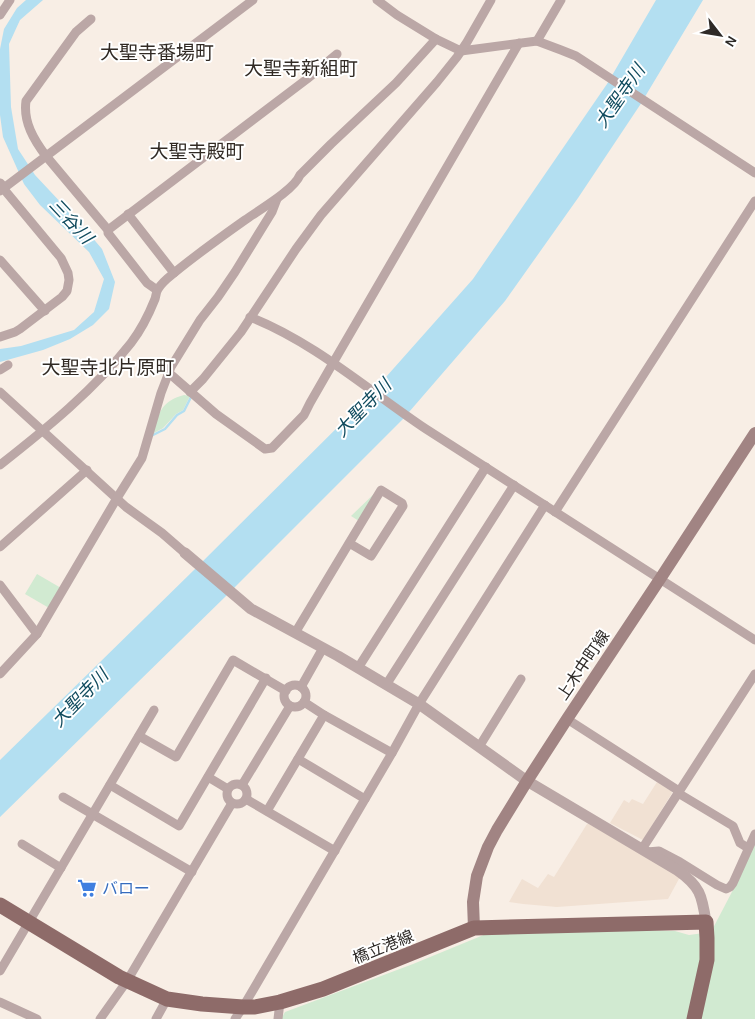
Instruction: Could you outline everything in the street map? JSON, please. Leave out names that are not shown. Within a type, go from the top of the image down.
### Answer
[{"type":"main road","name":"上木中町線","points":[[474,928],[473,902],[477,876],[488,847],[527,780],[755,433]]},
{"type":"main road","name":"橋立港線","points":[[0,905],[127,981],[167,999],[202,1004],[239,1013],[255,1007],[304,996],[474,928],[706,922]]},
{"type":"main road","points":[[694,1019],[707,960],[706,922]]},
{"type":"street","points":[[0,15],[10,0]]},
{"type":"street","points":[[0,337],[14,332],[44,311],[67,291],[69,280],[61,258],[1,188],[253,0]]},
{"type":"street","points":[[377,0],[436,39],[461,51],[537,42],[576,56],[755,173]]},
{"type":"street","points":[[190,392],[226,351],[321,215],[437,82],[468,42],[491,0]]},
{"type":"street","points":[[537,42],[561,0]]},
{"type":"street","points":[[91,19],[76,32],[26,101],[29,129],[46,156],[108,230],[147,282],[157,290]]},
{"type":"street","points":[[0,465],[43,431],[106,371],[130,344],[142,326],[157,290],[174,273],[216,240],[277,198],[396,83],[436,39]]},
{"type":"street","points":[[169,373],[224,421],[266,448],[272,448],[304,416],[519,43]]},
{"type":"street","points":[[108,230],[307,79],[337,54]]},
{"type":"street","points":[[0,674],[37,634],[142,458],[156,408],[169,373],[183,346],[235,272],[272,212],[277,198]]},
{"type":"street","points":[[555,512],[755,201]]},
{"type":"street","points":[[128,214],[174,273]]},
{"type":"street","points":[[0,260],[44,311]]},
{"type":"street","points":[[250,318],[287,334],[419,424],[755,640]]},
{"type":"street","points":[[0,392],[126,507],[162,533],[251,609],[295,632],[418,704],[527,780],[678,870],[692,882],[702,898],[706,922]]},
{"type":"street","points":[[358,668],[486,467]]},
{"type":"street","points":[[0,546],[87,470]]},
{"type":"street","points":[[386,685],[514,485]]},
{"type":"street","points":[[295,632],[348,543],[381,490],[402,503],[403,506],[371,556],[348,543]]},
{"type":"street","points":[[239,1013],[392,754],[418,704],[545,505]]},
{"type":"street","points":[[0,586],[37,634]]},
{"type":"street","points":[[301,687],[323,648]]},
{"type":"street","points":[[139,736],[176,757],[233,660],[286,691]]},
{"type":"street","points":[[645,851],[679,792],[755,674]]},
{"type":"street","points":[[110,786],[179,826],[266,678]]},
{"type":"street","points":[[479,747],[521,678]]},
{"type":"street","points":[[294,686],[301,687],[306,697],[304,702],[297,707],[290,706],[284,698],[286,691],[294,686]]},
{"type":"street","points":[[304,702],[392,754]]},
{"type":"street","points":[[242,785],[290,706]]},
{"type":"street","points":[[0,971],[154,710]]},
{"type":"street","points":[[267,811],[324,715]]},
{"type":"street","points":[[567,719],[733,826],[740,843],[748,848]]},
{"type":"street","points":[[298,759],[365,799]]},
{"type":"street","points":[[208,777],[228,789]]},
{"type":"street","points":[[233,785],[242,785],[248,794],[246,799],[243,803],[232,804],[227,796],[228,789],[233,785]]},
{"type":"street","points":[[63,797],[192,872]]},
{"type":"street","points":[[246,799],[335,851]]},
{"type":"street","points":[[100,1019],[127,981],[232,804]]},
{"type":"street","points":[[645,851],[659,851],[726,889],[733,883],[755,834]]},
{"type":"street","points":[[22,844],[61,868]]},
{"type":"street","points":[[156,1019],[167,999]]},
{"type":"street","points":[[0,1002],[37,1019]]},
{"type":"street","points":[[278,1019],[280,1002]]},
{"type":"shaded area","points":[[657,782],[672,793],[643,840],[610,823],[624,800],[629,803],[632,799],[643,804]]},
{"type":"shaded area","points":[[587,824],[680,877],[668,899],[557,907],[509,902],[522,879],[538,888],[548,874],[554,877]]},
{"type":"green space","points":[[184,395],[190,396],[183,410],[176,414],[163,428],[152,434],[159,414],[166,404]]},
{"type":"green space","points":[[378,490],[359,521],[351,516]]},
{"type":"green space","points":[[37,574],[61,588],[49,608],[25,594]]},
{"type":"green space","points":[[755,843],[755,1019],[281,1019],[285,1012],[413,964],[486,934],[639,930],[675,931],[689,935],[711,932]]},
{"type":"water","name":"三谷川","points":[[26,0],[43,0],[20,20],[9,44],[11,107],[18,149],[35,175],[102,249],[115,282],[109,309],[93,325],[70,339],[43,350],[0,362],[0,349],[21,346],[74,330],[94,312],[104,279],[89,252],[40,205],[24,184],[3,137],[0,115],[0,49],[4,29],[17,8]]},
{"type":"water","name":"大聖寺川","points":[[656,0],[703,0],[640,105],[578,198],[505,301],[403,419],[225,597],[0,817],[0,760],[370,395],[473,279],[607,84]]},
{"type":"waterway","points":[[153,435],[165,429],[177,415],[184,411],[191,397]]},
{"type":"place","name":"バロー","points":[[87,888]]},
{"type":"district","name":"大聖寺番場町","points":[[157,53]]},
{"type":"district","name":"大聖寺新組町","points":[[301,69]]},
{"type":"district","name":"大聖寺殿町","points":[[197,152]]},
{"type":"district","name":"大聖寺北片原町","points":[[108,368]]}]
